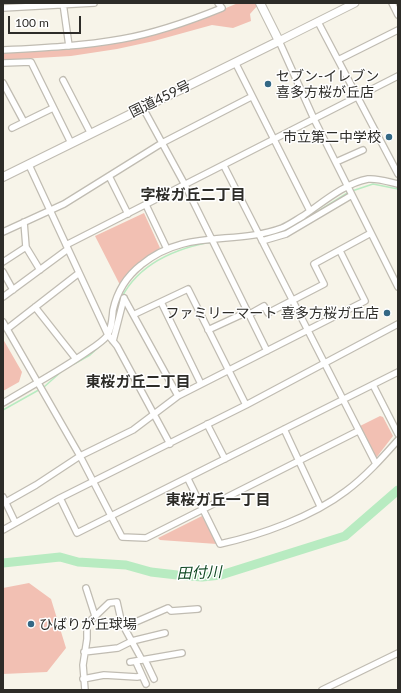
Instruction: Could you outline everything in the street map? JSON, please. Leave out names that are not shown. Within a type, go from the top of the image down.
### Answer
[{"type":"highway","points":[[260,3],[279,41]]},
{"type":"highway","name":"国道459号","points":[[3,177],[279,41]]},
{"type":"main road","points":[[279,41],[355,3]]},
{"type":"street","points":[[3,8],[94,3]]},
{"type":"street","points":[[3,50],[69,46],[123,39],[162,29],[222,8],[218,3]]},
{"type":"street","points":[[392,3],[398,15]]},
{"type":"street","points":[[63,4],[69,46]]},
{"type":"street","points":[[318,22],[398,174]]},
{"type":"street","points":[[338,60],[398,30]]},
{"type":"street","points":[[279,41],[314,119],[398,287]]},
{"type":"street","points":[[3,63],[31,62],[71,143]]},
{"type":"street","points":[[235,62],[251,97],[310,211]]},
{"type":"street","points":[[3,297],[40,270],[67,247],[128,214],[398,76]]},
{"type":"street","points":[[63,80],[90,134]]},
{"type":"street","points":[[3,83],[24,122]]},
{"type":"street","points":[[3,232],[50,210],[162,143],[251,97]]},
{"type":"street","points":[[12,128],[53,108]]},
{"type":"street","points":[[143,108],[185,186],[266,351]]},
{"type":"street","points":[[336,162],[362,150]]},
{"type":"street","points":[[29,165],[108,334],[170,444]]},
{"type":"street","points":[[224,166],[376,464]]},
{"type":"street","points":[[109,176],[128,214]]},
{"type":"street","points":[[3,403],[98,344],[108,334],[112,325],[113,310],[119,292],[124,283],[141,264],[167,249],[182,243],[210,238],[258,234],[282,228],[348,187],[370,179],[398,184]]},
{"type":"street","points":[[262,241],[286,234],[352,195]]},
{"type":"street","points":[[146,205],[167,249]]},
{"type":"street","points":[[24,222],[26,247],[40,270]]},
{"type":"street","points":[[208,330],[264,306],[268,313],[324,284],[314,264],[371,233]]},
{"type":"street","points":[[3,262],[26,247]]},
{"type":"street","points":[[15,522],[4,499],[36,486],[80,456],[133,430],[178,396],[365,301],[340,250]]},
{"type":"street","points":[[3,272],[13,290]]},
{"type":"street","points":[[7,329],[79,273]]},
{"type":"street","points":[[135,314],[188,289],[246,405]]},
{"type":"street","points":[[113,341],[124,298],[135,314],[178,396]]},
{"type":"street","points":[[161,302],[201,384]]},
{"type":"street","points":[[35,307],[76,359]]},
{"type":"street","points":[[3,322],[36,383],[80,456],[122,538],[146,538],[358,431]]},
{"type":"street","points":[[3,530],[60,498],[93,483],[246,405],[398,324]]},
{"type":"street","points":[[60,498],[77,534],[398,372]]},
{"type":"street","points":[[373,385],[398,434]]},
{"type":"street","points":[[207,424],[225,459]]},
{"type":"street","points":[[284,429],[320,506]]},
{"type":"street","points":[[188,478],[220,544],[252,537],[320,506],[345,492],[376,464],[398,440]]},
{"type":"street","points":[[86,588],[95,616]]},
{"type":"street","points":[[85,690],[83,679],[87,624],[109,603],[117,602],[124,627],[154,679]]},
{"type":"street","points":[[124,627],[168,608],[171,611],[198,609]]},
{"type":"street","points":[[84,652],[118,648],[132,641],[165,633]]},
{"type":"street","points":[[146,684],[133,662],[158,656],[182,653]]},
{"type":"street","points":[[322,690],[398,653]]},
{"type":"street","points":[[83,679],[104,675],[142,676]]},
{"type":"shaded area","points":[[238,3],[258,3],[258,5],[250,14],[251,21],[233,28],[212,25],[154,41],[117,49],[71,56],[3,60],[3,51],[94,44],[207,16]]},
{"type":"shaded area","points":[[144,213],[160,248],[133,268],[120,285],[95,236]]},
{"type":"shaded area","points":[[3,339],[22,372],[19,382],[3,391]]},
{"type":"shaded area","points":[[380,416],[383,417],[393,436],[376,458],[358,427]]},
{"type":"shaded area","points":[[202,516],[217,544],[160,540],[158,538]]},
{"type":"shaded area","name":"ひばりが丘球場","points":[[29,583],[51,599],[66,648],[47,672],[3,674],[3,588]]},
{"type":"waterway","points":[[352,191],[373,184],[398,189]]},
{"type":"waterway","points":[[309,217],[349,192]]},
{"type":"waterway","points":[[262,237],[270,236]]},
{"type":"waterway","points":[[114,328],[119,303],[126,290],[145,269],[157,261],[183,249],[211,242]]},
{"type":"waterway","points":[[74,364],[90,355],[109,338]]},
{"type":"waterway","points":[[3,410],[44,387],[62,371]]},
{"type":"waterway","name":"田付川","points":[[3,563],[60,557],[78,562],[126,565],[151,572],[177,575],[202,577],[221,575],[345,536],[398,490]]},
{"type":"place","name":"セブン-イレブン 喜多方桜が丘店","points":[[268,84]]},
{"type":"place","name":"市立第二中学校","points":[[389,137]]},
{"type":"place","name":"ファミリーマート 喜多方桜ガ丘店","points":[[387,313]]},
{"type":"place","name":"ひばりが丘球場","points":[[31,624]]},
{"type":"district","name":"字桜ガ丘二丁目","points":[[193,195]]},
{"type":"district","name":"東桜ガ丘二丁目","points":[[138,382]]},
{"type":"district","name":"東桜ガ丘一丁目","points":[[218,500]]}]
